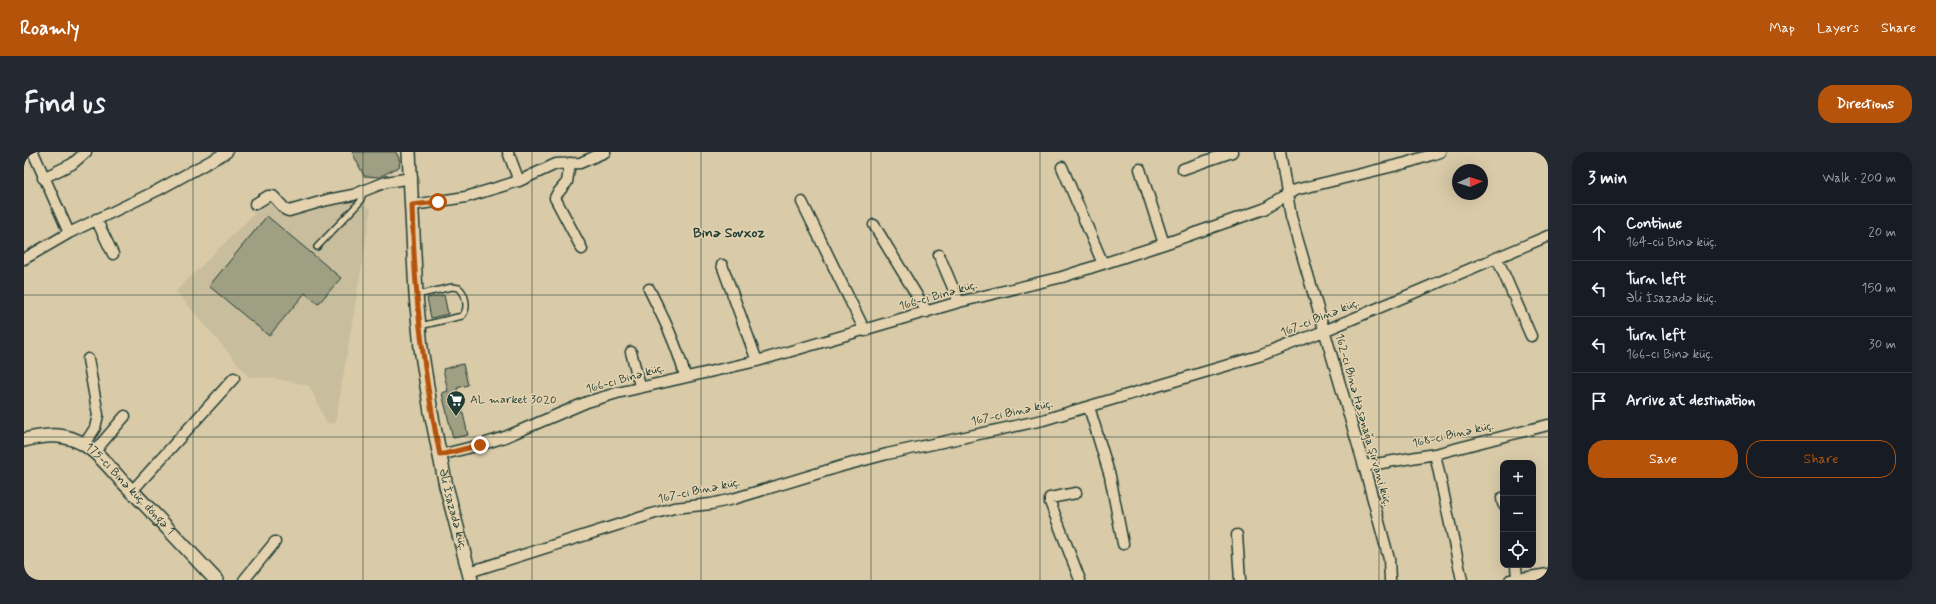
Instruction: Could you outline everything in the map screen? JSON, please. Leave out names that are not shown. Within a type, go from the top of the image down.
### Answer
[{"type":"street","points":[[32,152],[69,233]]},
{"type":"street","points":[[43,178],[72,164],[86,152]]},
{"type":"street","points":[[24,259],[69,233],[158,190],[228,152]]},
{"type":"street","name":"Əli İsazadə küç.","points":[[410,152],[416,295],[419,327],[430,404],[440,455],[470,576]]},
{"type":"street","points":[[508,152],[520,181]]},
{"type":"street","points":[[412,205],[466,197],[520,181],[556,164],[584,162],[605,152]]},
{"type":"street","points":[[1183,168],[1232,152]]},
{"type":"street","name":"162-ci Binə Həsənağa Şirvani küç.","points":[[1280,152],[1291,217],[1364,466],[1389,559],[1390,580]]},
{"type":"street","name":"166-cı Binə küç.","points":[[440,455],[480,445],[587,402],[640,386],[757,361],[865,331],[959,302],[1062,277],[1164,244],[1264,209],[1287,194],[1301,188],[1406,163],[1440,152]]},
{"type":"street","points":[[570,163],[568,182],[557,194],[556,198],[582,248]]},
{"type":"street","points":[[1062,166],[1103,264]]},
{"type":"street","points":[[1140,169],[1164,244]]},
{"type":"street","points":[[255,204],[268,196],[273,196],[286,210],[289,211],[364,191],[386,182],[412,178]]},
{"type":"street","points":[[802,202],[865,331]]},
{"type":"street","points":[[96,220],[113,254]]},
{"type":"street","points":[[874,225],[927,312]]},
{"type":"street","name":"167-ci Binə küç.","points":[[470,576],[674,508],[711,504],[733,499],[842,466],[1043,420],[1262,355],[1324,331],[1548,236]]},
{"type":"street","points":[[940,255],[959,302]]},
{"type":"street","points":[[1496,258],[1531,336]]},
{"type":"street","points":[[722,265],[757,361]]},
{"type":"street","points":[[649,289],[672,337],[680,357],[685,376]]},
{"type":"street","points":[[631,352],[640,386]]},
{"type":"street","points":[[88,359],[98,415],[89,448]]},
{"type":"street","points":[[132,491],[234,378]]},
{"type":"street","points":[[1089,407],[1110,476],[1123,544]]},
{"type":"street","points":[[89,448],[125,416]]},
{"type":"street","name":"168-ci Binə küç.","points":[[1364,466],[1434,454],[1548,425]]},
{"type":"street","name":"175-cı Binə küç. döngə 1","points":[[24,440],[44,436],[59,436],[76,440],[89,448],[216,580]]},
{"type":"street","points":[[1434,454],[1462,580]]},
{"type":"street","points":[[1076,493],[1050,498],[1050,502],[1080,580]]},
{"type":"street","points":[[1237,535],[1240,580]]},
{"type":"street","points":[[244,580],[275,542]]},
{"type":"street","points":[[1516,568],[1514,580],[1545,576]]},
{"type":"lane","points":[[317,248],[360,202],[364,191]]},
{"type":"lane","points":[[416,295],[452,287],[459,288],[464,293],[466,308],[462,316],[419,327]]},
{"type":"shaded area","points":[[355,199],[371,210],[335,424],[327,423],[309,385],[272,378],[249,377],[176,291],[256,212],[274,201],[287,218]]},
{"type":"building","points":[[352,152],[396,152],[400,161],[399,167],[379,177],[364,176]]},
{"type":"building","points":[[267,216],[341,278],[318,304],[305,293],[269,336],[209,286]]},
{"type":"building","points":[[444,295],[448,314],[431,318],[427,298]]},
{"type":"building","points":[[463,364],[468,385],[457,388],[468,435],[453,438],[442,393],[448,391],[443,369]]},
{"type":"place","name":"AL market 3020","points":[[456,417]]},
{"type":"district","name":"Binə Sovxoz","points":[[729,233]]},
{"type":"route","points":[[438,202],[412,205],[416,295],[421,348],[431,412],[440,455],[480,445]]}]
